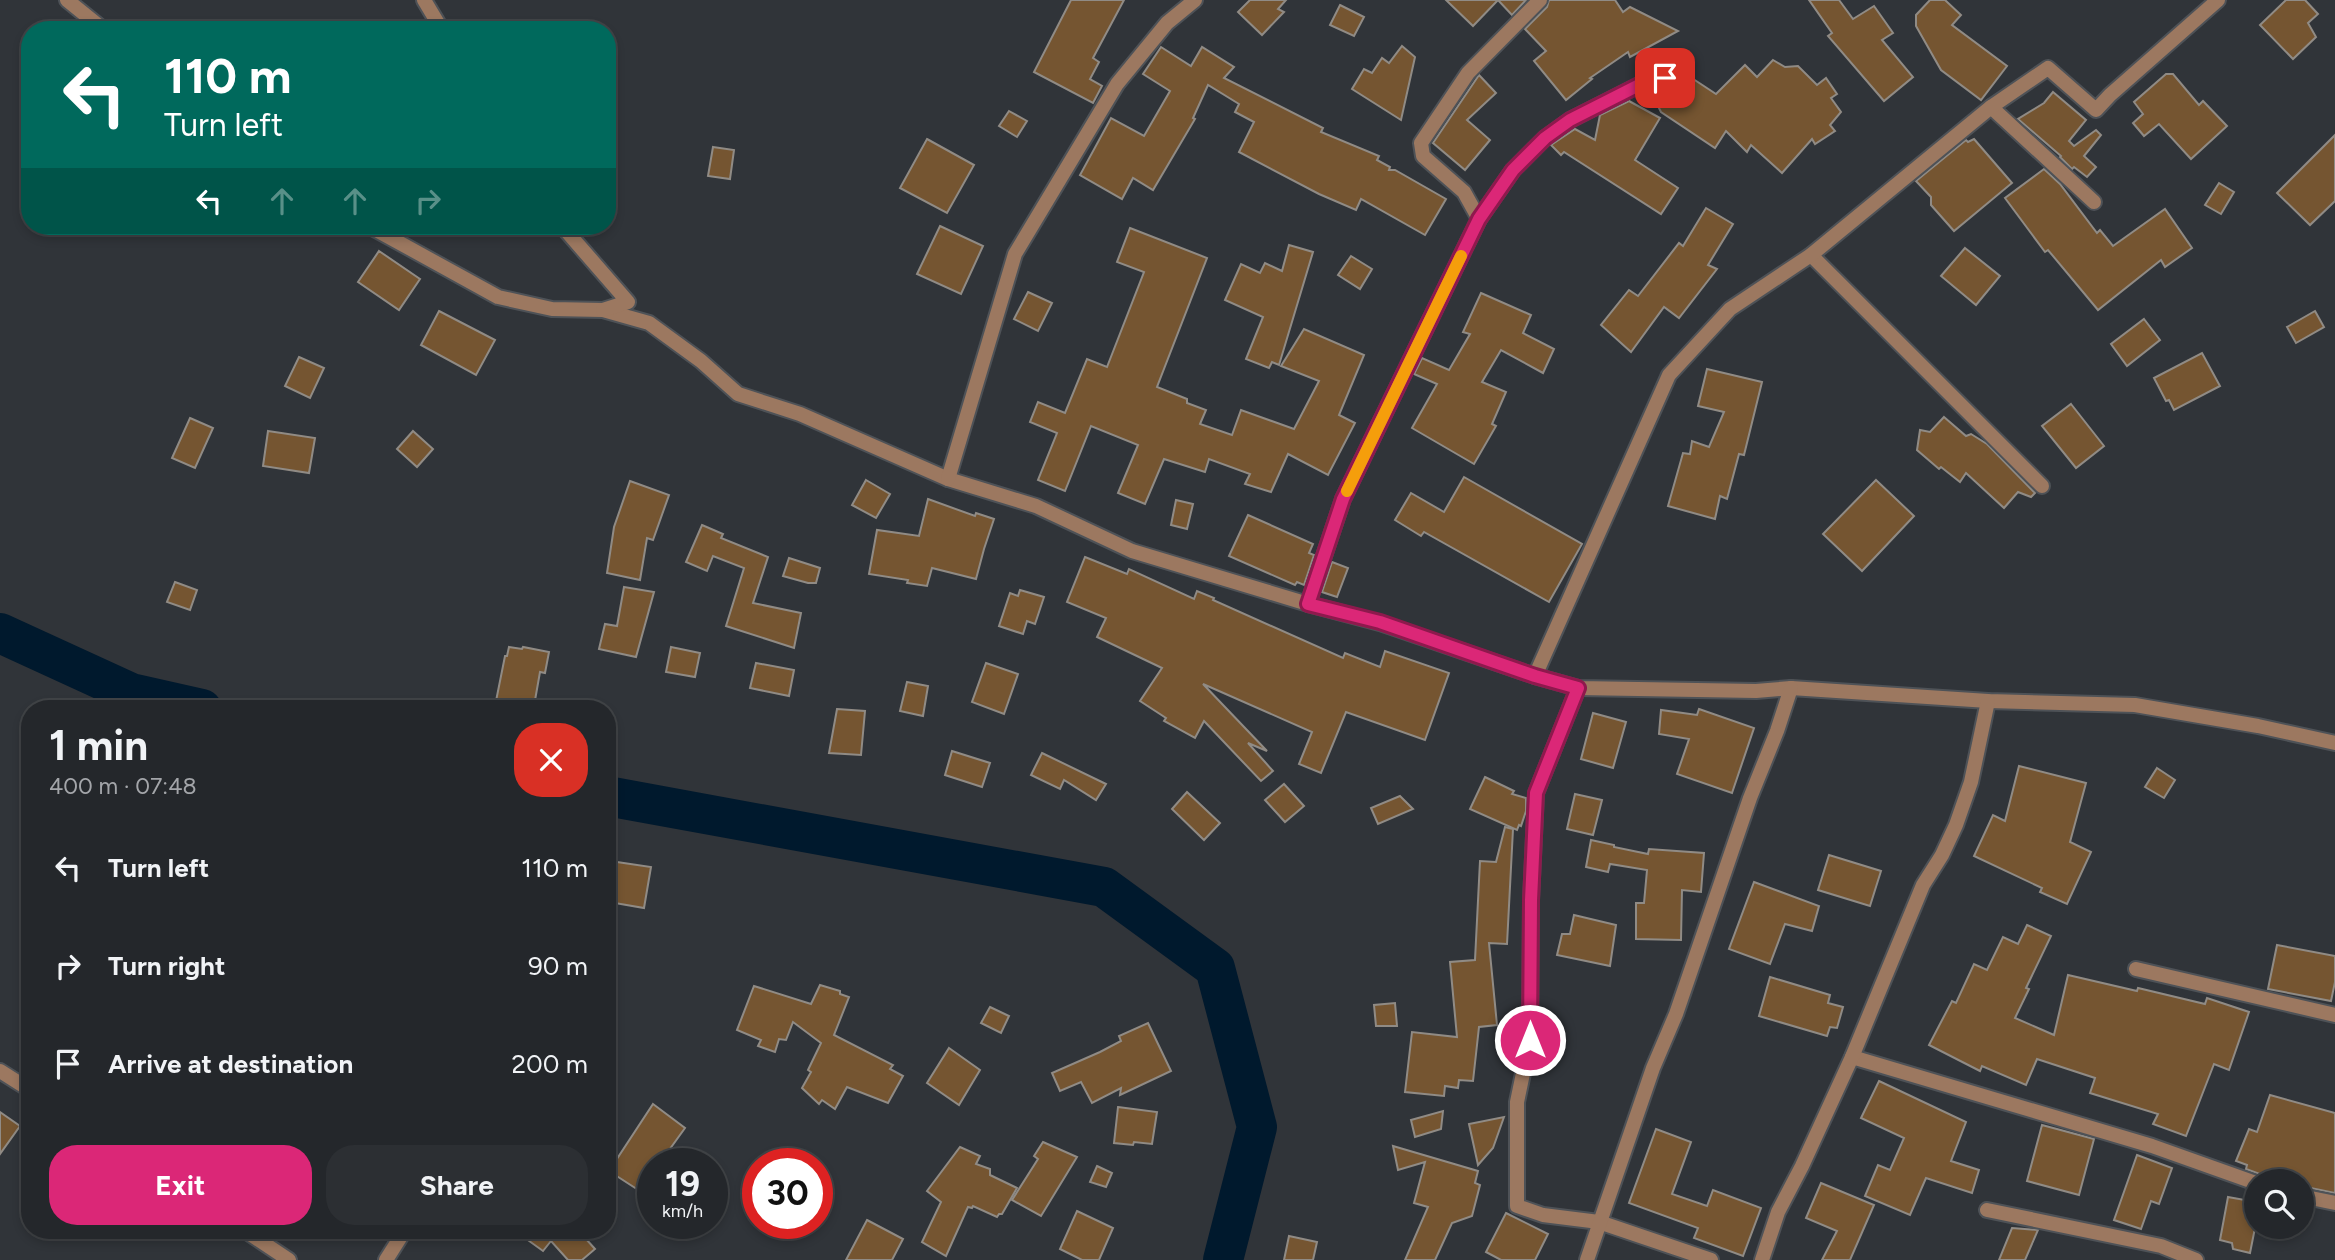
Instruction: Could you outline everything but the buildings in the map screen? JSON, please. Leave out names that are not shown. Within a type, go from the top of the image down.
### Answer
[{"type":"street","points":[[67,0],[93,21]]},
{"type":"street","points":[[424,0],[437,21]]},
{"type":"street","points":[[948,479],[1015,254],[1117,84],[1167,23],[1195,0]]},
{"type":"street","points":[[1479,219],[1464,192],[1423,156],[1421,143],[1468,73],[1539,0]]},
{"type":"street","points":[[1535,676],[1669,375],[1730,309],[1811,255],[1991,107],[2048,68],[2096,110],[2214,1]]},
{"type":"street","points":[[1308,604],[1343,499],[1479,219],[1513,170],[1545,138],[1570,120],[1645,82],[1665,78]]},
{"type":"street","points":[[1991,107],[2094,202]]},
{"type":"street","points":[[385,235],[498,297],[552,309],[603,310],[649,323],[701,361],[738,394],[800,414],[948,479],[1036,506],[1132,551],[1308,604],[1380,622],[1535,676],[1578,688],[1756,691],[1791,688],[1988,701],[2135,705],[2258,726],[2335,743]]},
{"type":"street","points":[[570,235],[628,302],[603,310]]},
{"type":"street","points":[[1811,255],[2042,486]]},
{"type":"street","points":[[1578,688],[1536,793],[1531,900],[1530,1040],[1517,1102],[1517,1206],[1543,1215],[1600,1222],[1683,1255],[1711,1260]]},
{"type":"street","points":[[1587,1260],[1653,1068],[1676,1014],[1791,688]]},
{"type":"street","points":[[1762,1260],[1778,1212],[1852,1057],[1923,885],[1942,855],[1956,825],[1971,782],[1988,701]]},
{"type":"street","points":[[2136,970],[2335,1015]]},
{"type":"street","points":[[1852,1057],[2152,1146],[2244,1179]]},
{"type":"street","points":[[0,1070],[21,1084]]},
{"type":"street","points":[[2314,1199],[2335,1203]]},
{"type":"street","points":[[1987,1210],[2161,1246],[2196,1260]]},
{"type":"street","points":[[258,1239],[289,1260]]},
{"type":"street","points":[[386,1260],[399,1239]]},
{"type":"waterway","points":[[0,633],[131,693],[162,700]]},
{"type":"waterway","points":[[616,798],[1104,887],[1215,968],[1257,1127],[1223,1260]]},
{"type":"slow traffic","points":[[1347,491],[1461,256]]},
{"type":"route","points":[[1530,1040],[1531,900],[1536,793],[1578,688],[1535,676],[1380,622],[1308,604],[1343,499],[1479,219],[1513,170],[1545,138],[1570,120],[1645,82],[1665,78]]}]
